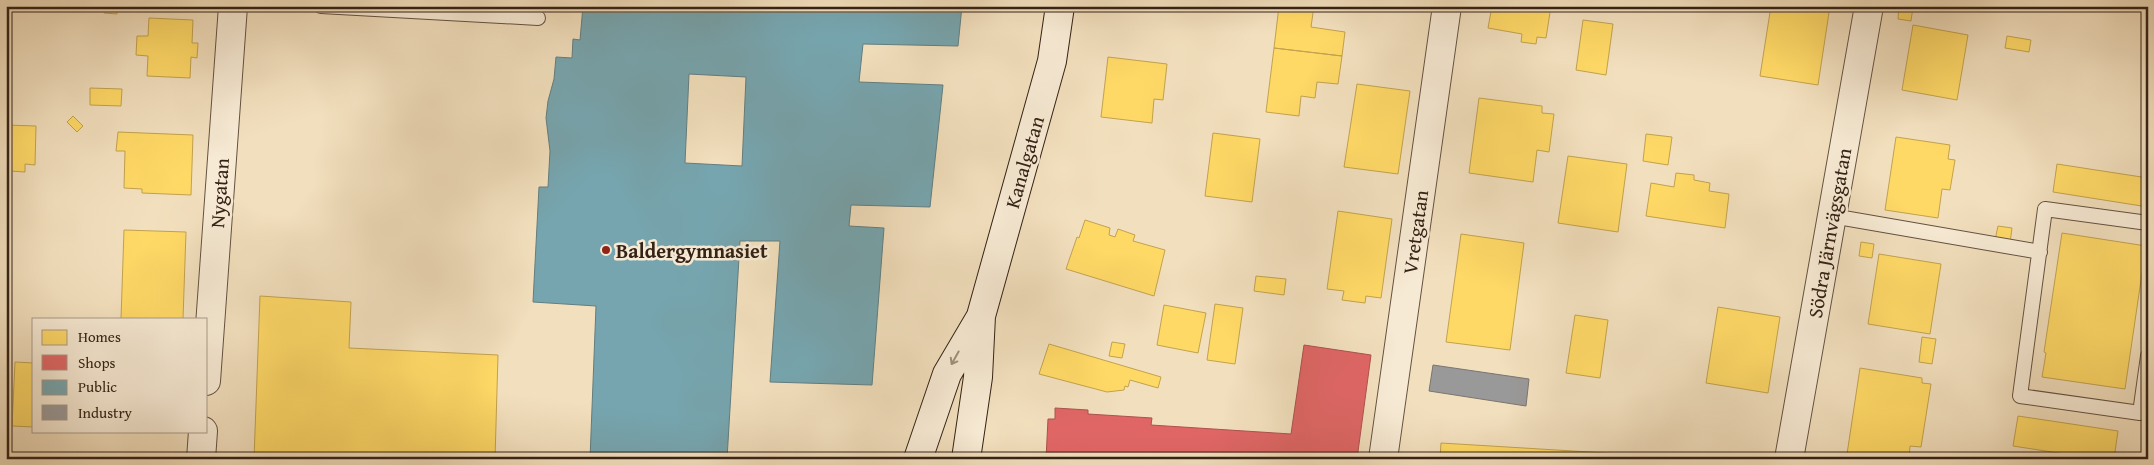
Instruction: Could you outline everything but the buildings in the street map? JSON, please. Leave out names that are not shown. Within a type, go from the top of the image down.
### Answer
[{"type":"street","name":"Nygatan","points":[[208,352],[233,6]]},
{"type":"street","name":"Kanalgatan","points":[[966,459],[978,377],[981,316],[1052,61],[1060,6]]},
{"type":"street","name":"Vretgatan","points":[[1383,459],[1447,6]]},
{"type":"street","name":"Södra Järnvägsgatan","points":[[1789,459],[1869,6]]},
{"type":"street","name":"Kanalgatan","points":[[918,459],[947,374],[981,316]]},
{"type":"street","points":[[201,459],[203,432]]},
{"type":"lane","points":[[321,6],[438,10],[538,18]]},
{"type":"lane","points":[[2148,223],[2046,210],[2020,396],[2140,413],[2148,356]]},
{"type":"lane","points":[[1832,216],[2040,252]]},
{"type":"place","name":"Baldergymnasiet","points":[[606,250]]}]
